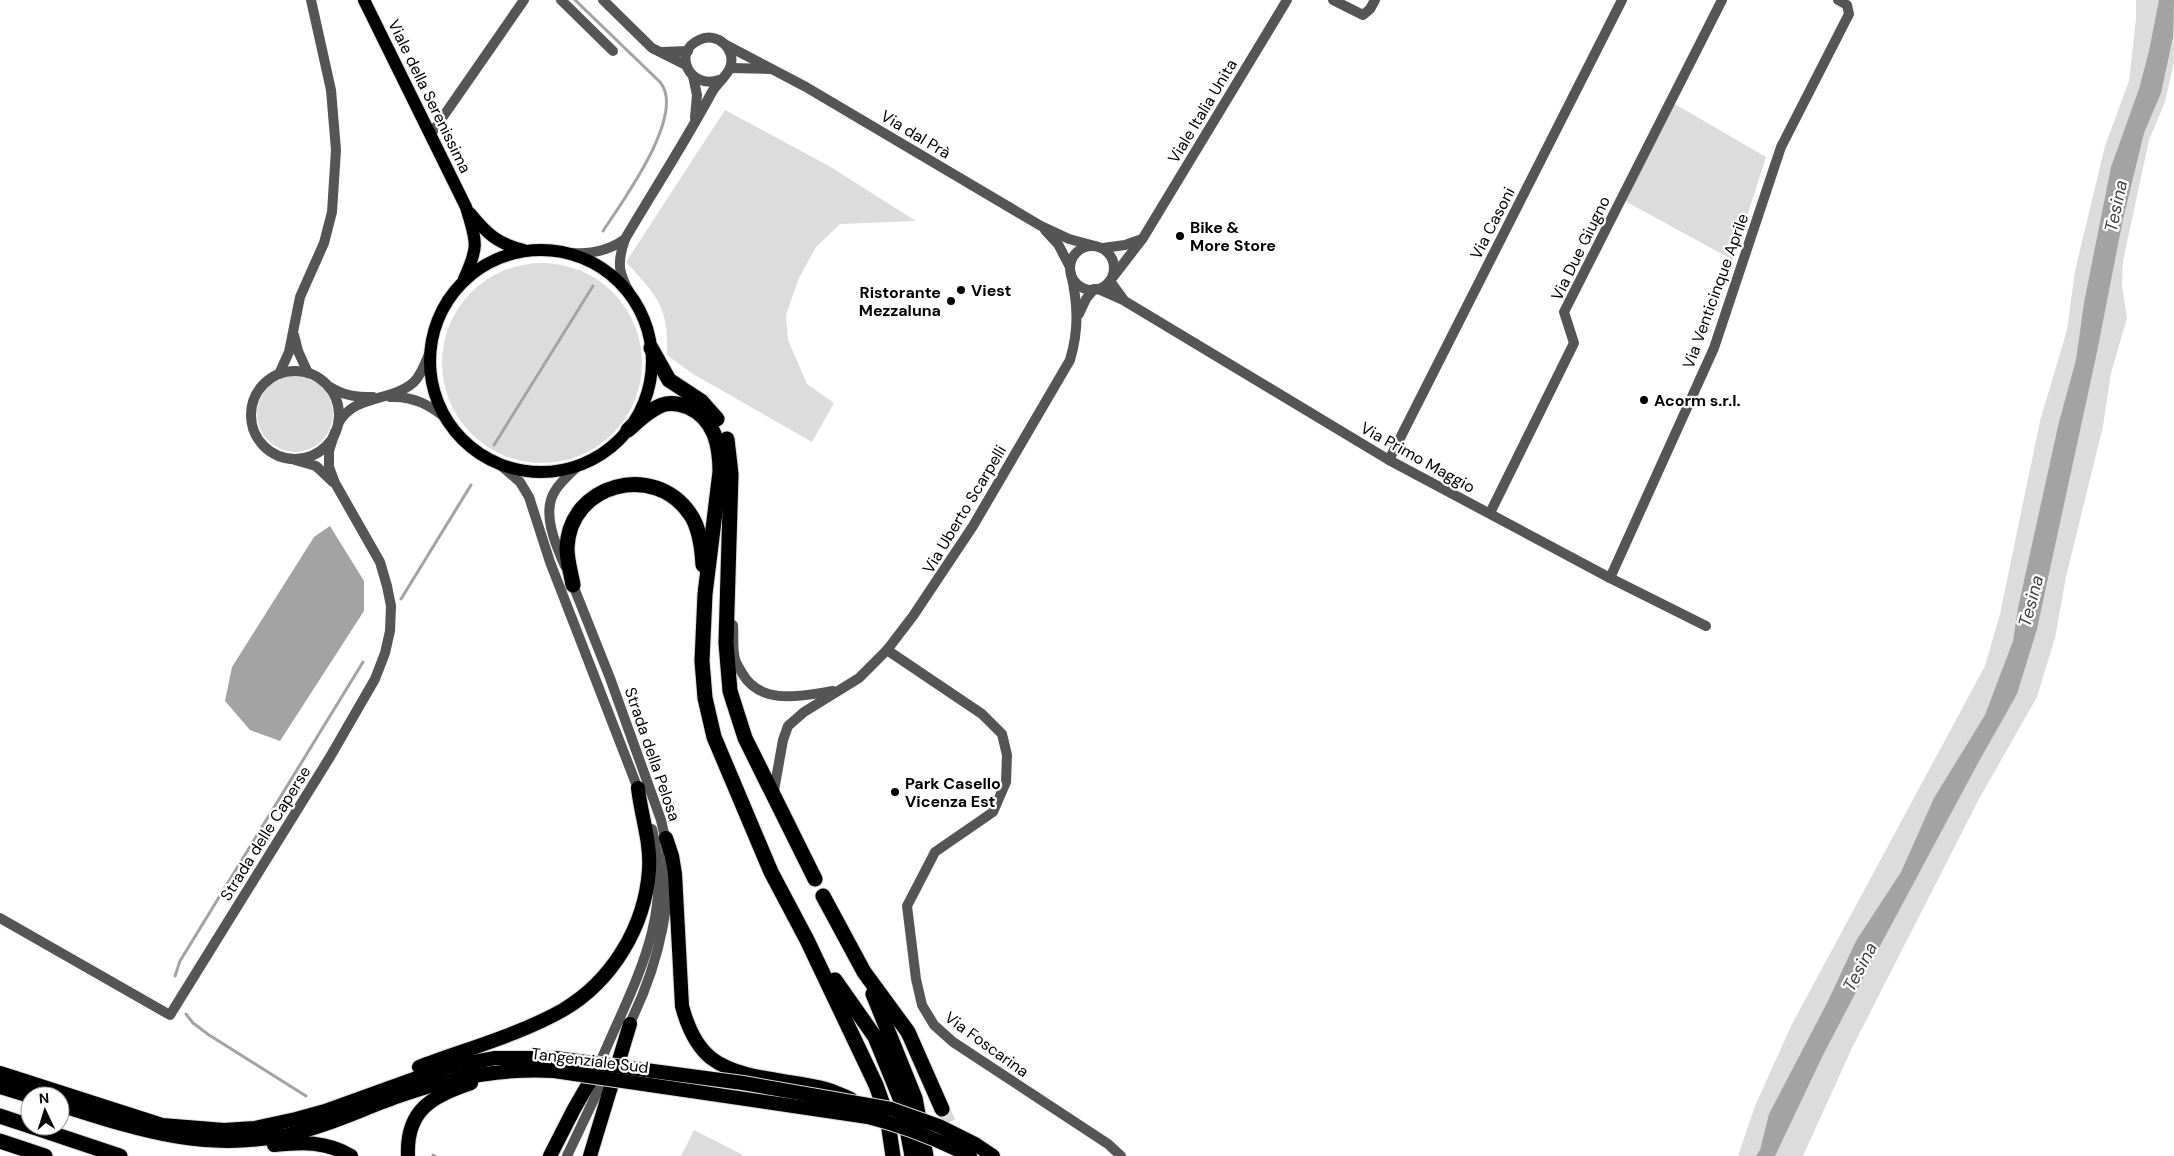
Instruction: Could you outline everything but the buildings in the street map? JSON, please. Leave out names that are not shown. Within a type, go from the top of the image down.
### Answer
[{"type":"highway","points":[[652,348],[669,380],[710,409],[726,438],[731,474],[726,643],[730,691],[742,732],[815,879]]},
{"type":"highway","points":[[628,430],[654,409],[673,403],[682,405],[700,414],[713,430],[719,448],[720,472],[705,594],[702,661],[705,698],[714,737],[771,872],[807,940],[876,1085],[887,1116],[892,1156]]},
{"type":"highway","points":[[573,586],[567,546],[577,516],[585,505],[597,496],[625,484],[647,485],[662,489],[676,498],[690,514],[696,527],[700,544],[705,594]]},
{"type":"highway","points":[[325,1111],[385,1079],[537,1023],[564,1009],[604,976],[623,952],[638,921],[645,898],[649,870],[649,848],[638,788]]},
{"type":"highway","points":[[666,838],[672,856],[674,874],[679,982],[682,1006],[688,1027],[697,1042],[712,1058],[731,1068],[756,1076],[827,1089],[856,1102]]},
{"type":"highway","points":[[823,896],[864,972],[915,1098],[926,1156]]},
{"type":"highway","points":[[807,940],[874,1037],[902,1103],[912,1156]]},
{"type":"highway","points":[[864,972],[908,1032],[942,1109]]},
{"type":"highway","points":[[590,1156],[630,1024]]},
{"type":"highway","name":"Tangenziale Sud","points":[[0,1073],[162,1125],[224,1130],[255,1128],[296,1119],[325,1111],[447,1067],[495,1058],[743,1083],[856,1102],[908,1114],[938,1126],[973,1150]]},
{"type":"highway","name":"Tangenziale Sud","points":[[70,1108],[160,1135],[207,1141],[270,1138],[328,1123],[436,1083],[480,1073],[530,1070],[555,1065],[868,1117],[901,1125],[939,1140],[993,1156]]},
{"type":"highway","points":[[550,1156],[577,1102],[598,1068]]},
{"type":"highway","points":[[408,1156],[411,1126],[425,1104],[444,1092],[471,1083],[512,1077],[530,1070]]},
{"type":"highway","points":[[0,1087],[20,1093]]},
{"type":"highway","points":[[0,1116],[20,1123]]},
{"type":"highway","points":[[160,1135],[181,1143],[204,1148],[231,1149],[299,1143],[326,1144],[351,1156]]},
{"type":"highway","points":[[60,1136],[120,1156]]},
{"type":"highway","points":[[0,1141],[45,1156]]},
{"type":"main road","name":"Viale della Serenissima","points":[[364,0],[466,207],[475,240],[475,255],[463,281]]},
{"type":"main road","name":"Viale della Serenissima","points":[[466,207],[487,233],[496,240],[506,246],[529,251]]},
{"type":"main road","points":[[529,251],[564,253],[581,258],[609,273],[632,297],[646,324],[652,348],[649,384],[640,410],[628,430],[608,449],[578,465],[539,472],[527,471],[498,463],[485,456],[464,440],[448,420],[433,383],[432,347],[436,327],[444,307],[463,281],[490,262],[529,251]]},
{"type":"street","points":[[279,374],[289,352],[294,334],[300,297],[324,242],[332,212],[336,150],[331,90],[311,0]]},
{"type":"street","points":[[431,134],[524,0]]},
{"type":"street","points":[[561,0],[613,51]]},
{"type":"street","points":[[603,0],[652,48],[686,65],[693,76],[697,95],[694,127]]},
{"type":"street","name":"Viale Italia Unita","points":[[1111,279],[1143,238],[1287,0]]},
{"type":"street","points":[[1333,0],[1363,15],[1370,10],[1375,0]]},
{"type":"street","name":"Via Casoni","points":[[1389,460],[1622,0]]},
{"type":"street","name":"Via Due Giugno","points":[[1490,514],[1574,343],[1564,312],[1722,0]]},
{"type":"street","name":"Via Venticinque Aprile","points":[[1610,578],[1714,348],[1781,147],[1849,14],[1846,5],[1838,0]]},
{"type":"street","points":[[632,297],[624,282],[619,266],[619,258],[625,239],[694,127],[719,80],[730,68],[731,56],[726,45],[720,40],[705,38],[692,44],[688,51],[686,65]]},
{"type":"street","name":"Via dal Prà","points":[[726,45],[775,69],[1041,226],[1069,239],[1099,247]]},
{"type":"street","points":[[661,52],[688,51]]},
{"type":"street","name":"Via dal Prà","points":[[730,68],[775,69]]},
{"type":"street","points":[[693,76],[705,82],[719,80]]},
{"type":"street","name":"Via dal Prà","points":[[1041,226],[1058,244],[1071,270]]},
{"type":"street","points":[[1099,247],[1112,257],[1114,270],[1111,279],[1096,289],[1084,288],[1079,285],[1071,270],[1072,260],[1081,249],[1134,243],[1143,238]]},
{"type":"street","points":[[564,253],[596,252],[614,246],[625,239]]},
{"type":"street","name":"Via Uberto Scarpelli","points":[[773,797],[783,740],[788,726],[804,712],[859,678],[887,650],[936,584],[1070,360],[1075,342],[1077,320],[1077,305],[1071,270]]},
{"type":"street","name":"Via Primo Maggio","points":[[1111,279],[1124,300]]},
{"type":"street","name":"Via Primo Maggio","points":[[1096,289],[1124,300],[1389,460],[1610,578],[1706,626]]},
{"type":"street","name":"Via Uberto Scarpelli","points":[[1077,320],[1080,310],[1096,289]]},
{"type":"street","points":[[294,334],[298,351],[308,373]]},
{"type":"street","name":"Strada delle Caperse","points":[[290,458],[303,458],[316,453],[327,444],[348,410],[378,397],[398,392],[414,382],[420,375],[432,347]]},
{"type":"street","points":[[279,374],[293,371],[308,373]]},
{"type":"street","name":"Strada delle Caperse","points":[[308,373],[342,394],[357,397],[399,396],[431,406],[448,420]]},
{"type":"street","name":"Strada delle Caperse","points":[[279,374],[268,380],[259,390],[253,401],[252,427],[266,448],[277,455],[316,466],[335,483]]},
{"type":"street","name":"Strada delle Caperse","points":[[0,918],[170,1015],[330,757],[375,679],[385,653],[391,623],[391,606],[380,562],[335,483],[330,467],[329,451],[339,416],[337,404],[327,385]]},
{"type":"street","name":"Strada della Pelosa","points":[[498,463],[520,482],[529,497],[550,562],[638,788],[652,831],[658,862],[658,907],[648,950]]},
{"type":"street","name":"Strada della Pelosa","points":[[567,1156],[630,1024],[648,976],[662,930],[667,885],[666,838],[661,820],[610,678],[556,544],[551,522],[550,505],[554,492],[578,465]]},
{"type":"street","name":"Via Uberto Scarpelli","points":[[729,553],[735,660],[746,679],[753,687],[766,695],[801,696],[839,690]]},
{"type":"street","name":"Via Foscarina","points":[[887,650],[982,714],[1002,734],[1007,755],[1006,782],[994,812],[935,852],[907,906],[918,992],[924,1010],[934,1025],[953,1042],[1108,1144],[1121,1156]]},
{"type":"street","name":"Tangenziale Sud","points":[[598,1068],[632,994],[648,950]]},
{"type":"street","name":"Strada della Pelosa","points":[[583,1119],[598,1068]]},
{"type":"shaded area","points":[[2136,0],[2174,0],[2174,62],[2165,102],[2149,140],[2123,261],[2122,285],[2127,318],[2111,373],[2103,426],[2066,577],[2055,638],[2037,697],[1979,799],[1852,1048],[1803,1156],[1738,1156],[1755,1106],[1791,1026],[1985,666],[2000,614],[2040,421],[2067,330],[2075,271],[2105,146],[2129,81],[2136,19]]},
{"type":"shaded area","points":[[1673,103],[1766,157],[1733,260],[1623,200]]},
{"type":"shaded area","points":[[725,110],[829,166],[916,221],[840,224],[816,247],[799,278],[786,315],[788,340],[807,384],[834,403],[812,442],[693,374],[667,355],[666,325],[659,303],[646,284],[626,262]]},
{"type":"shaded area","points":[[532,263],[552,263],[580,270],[606,285],[620,299],[635,325],[642,353],[642,373],[635,401],[620,427],[606,441],[571,459],[552,463],[532,463],[504,456],[478,441],[464,427],[446,392],[442,373],[442,353],[449,325],[464,299],[478,285],[513,267]]},
{"type":"shaded area","points":[[295,376],[309,379],[322,387],[330,400],[333,414],[330,428],[322,441],[309,449],[295,452],[281,449],[268,441],[260,428],[257,414],[260,400],[268,387],[281,379]]},
{"type":"shaded area","points":[[694,1130],[743,1155],[681,1156]]},
{"type":"water","name":"Tesina","points":[[2159,0],[2174,0],[2173,37],[2161,93],[2144,133],[2123,219],[2097,352],[2037,629],[2017,694],[1880,946],[1823,1055],[1775,1156],[1756,1156],[1760,1150],[1769,1114],[1828,1001],[1856,941],[1901,872],[1934,798],[1985,715],[2013,641],[2018,608],[2059,422],[2076,360],[2084,303],[2111,167],[2139,89]]},
{"type":"water","points":[[330,526],[364,581],[364,611],[280,741],[250,730],[225,701],[232,667],[314,537]]},
{"type":"waterway","points":[[575,0],[660,82],[666,96],[665,115],[659,136],[649,158],[637,180],[603,231]]},
{"type":"waterway","points":[[494,445],[593,286]]},
{"type":"waterway","points":[[401,599],[471,485]]},
{"type":"waterway","points":[[175,976],[180,961],[363,662]]},
{"type":"waterway","points":[[186,1014],[193,1023],[209,1035],[306,1096]]},
{"type":"tunnel","points":[[942,1109],[957,1141]]},
{"type":"place","name":"Bike & More Store","points":[[1180,236]]},
{"type":"place","name":"Viest","points":[[961,290]]},
{"type":"place","name":"Ristorante Mezzaluna","points":[[951,301]]},
{"type":"place","name":"Acorm s.r.l.","points":[[1644,400]]},
{"type":"place","name":"Park Casello Vicenza Est","points":[[895,792]]}]
